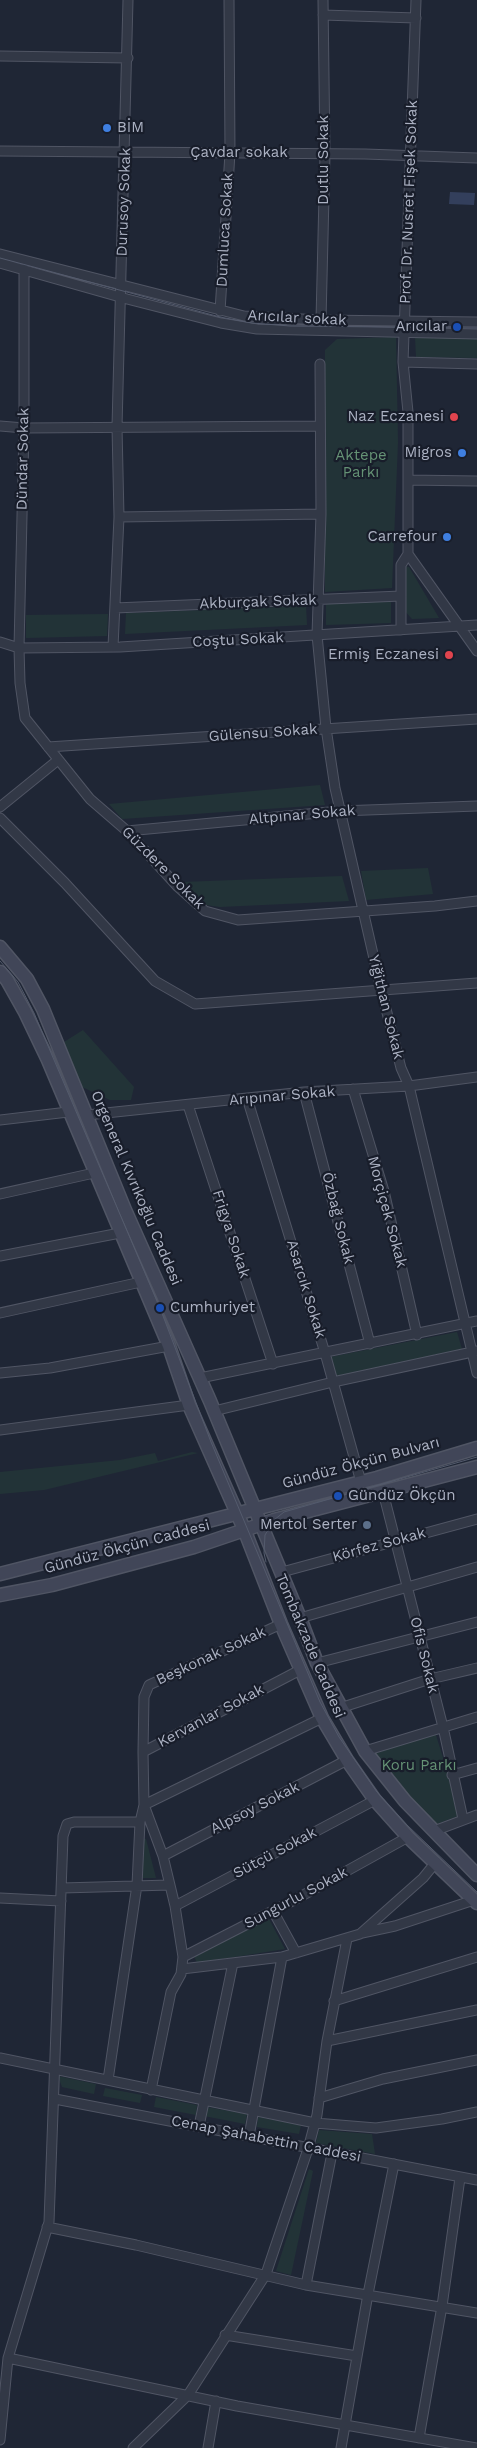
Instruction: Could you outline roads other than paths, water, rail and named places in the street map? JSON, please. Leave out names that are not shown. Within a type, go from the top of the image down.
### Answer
[{"type":"main road","name":"Orgeneral Kıvrıkoğlu Caddesi","points":[[0,947],[27,979],[43,1009],[125,1210],[200,1378],[276,1560]]},
{"type":"main road","name":"Tombakzade Caddesi","points":[[0,972],[26,1012],[169,1346],[189,1404],[244,1529],[281,1624],[322,1718],[347,1760],[375,1800],[408,1837],[476,1901]]},
{"type":"main road","name":"Gündüz Ökçün Bulvarı","points":[[254,1508],[360,1482],[477,1448]]},
{"type":"main road","points":[[261,1524],[477,1466]]},
{"type":"main road","name":"Gündüz Ökçün Caddesi","points":[[0,1574],[254,1508]]},
{"type":"main road","name":"Gündüz Ökçün Caddesi","points":[[0,1595],[52,1585],[184,1550],[261,1524]]},
{"type":"main road","name":"Tombakzade Caddesi","points":[[276,1560],[317,1663],[365,1751],[405,1801],[477,1875]]},
{"type":"street","name":"Durusoy Sokak","points":[[114,647],[119,517],[117,427],[120,285],[126,152],[128,0]]},
{"type":"street","name":"Dumluca Sokak","points":[[220,311],[230,153],[228,0]]},
{"type":"street","name":"Dutlu Sokak","points":[[321,320],[325,154],[323,0]]},
{"type":"street","name":"Prof. Dr. Nusret Fişek Sokak","points":[[401,630],[401,565],[408,554],[408,412],[404,362],[404,321],[412,156],[416,0]]},
{"type":"street","points":[[323,15],[416,18]]},
{"type":"street","points":[[0,56],[128,58]]},
{"type":"street","name":"Çavdar sokak","points":[[0,151],[325,154],[477,158]]},
{"type":"street","points":[[0,254],[120,285]]},
{"type":"street","points":[[0,263],[221,323],[257,329],[477,334]]},
{"type":"street","name":"Dündar Sokak","points":[[18,648],[24,428],[24,269]]},
{"type":"street","name":"Arıcılar sokak","points":[[120,285],[220,311],[267,318],[477,322]]},
{"type":"street","points":[[404,362],[477,364]]},
{"type":"street","points":[[317,635],[321,514],[320,364]]},
{"type":"street","points":[[0,426],[24,428],[320,426]]},
{"type":"street","points":[[408,480],[477,481]]},
{"type":"street","points":[[119,517],[321,514]]},
{"type":"street","points":[[408,554],[477,651]]},
{"type":"street","name":"Akburçak Sokak","points":[[115,608],[401,596]]},
{"type":"street","name":"Coştu Sokak","points":[[0,642],[18,648],[114,647],[477,625]]},
{"type":"street","name":"Yiğithan Sokak","points":[[317,635],[326,728],[340,811],[381,989],[401,1068],[409,1086],[429,1177],[475,1351],[477,1373]]},
{"type":"street","name":"Güzdere Sokak","points":[[18,648],[25,718],[90,799],[128,831],[178,886],[205,911],[238,920],[435,906],[477,901]]},
{"type":"street","name":"Gülensu Sokak","points":[[48,747],[477,719]]},
{"type":"street","points":[[0,807],[58,760]]},
{"type":"street","name":"Altpınar Sokak","points":[[128,831],[340,811],[477,806]]},
{"type":"street","points":[[0,818],[65,883],[155,981],[195,1004],[477,983]]},
{"type":"street","name":"Arıpınar Sokak","points":[[87,1115],[304,1092],[409,1086],[477,1077]]},
{"type":"street","name":"Morçiçek Sokak","points":[[353,1090],[384,1191],[417,1335]]},
{"type":"street","name":"Özbağ Sokak","points":[[304,1092],[370,1344]]},
{"type":"street","name":"Asarcık Sokak","points":[[247,1098],[326,1353],[360,1482]]},
{"type":"street","name":"Frigya Sokak","points":[[188,1105],[273,1364]]},
{"type":"street","points":[[0,1120],[68,1112]]},
{"type":"street","points":[[0,1194],[94,1173]]},
{"type":"street","points":[[0,1256],[120,1233]]},
{"type":"street","points":[[0,1313],[141,1282]]},
{"type":"street","points":[[200,1378],[417,1335],[477,1321]]},
{"type":"street","points":[[0,1373],[50,1368],[169,1346]]},
{"type":"street","points":[[214,1411],[333,1382],[475,1351]]},
{"type":"street","points":[[0,1430],[189,1404]]},
{"type":"street","name":"Ofis Sokak","points":[[383,1492],[443,1726],[452,1775],[463,1819]]},
{"type":"street","name":"Körfez Sokak","points":[[282,1572],[477,1519]]},
{"type":"street","points":[[300,1618],[477,1567]]},
{"type":"street","points":[[317,1663],[477,1622]]},
{"type":"street","name":"Beşkonak Sokak","points":[[143,1752],[144,1698],[149,1685],[281,1624]]},
{"type":"street","points":[[340,1708],[430,1679],[477,1668]]},
{"type":"street","name":"Kervanlar Sokak","points":[[144,1806],[143,1752],[300,1670]]},
{"type":"street","points":[[365,1751],[477,1717]]},
{"type":"street","points":[[108,2080],[137,1885],[140,1822],[144,1806],[322,1718]]},
{"type":"street","name":"Alpsoy Sokak","points":[[163,1856],[347,1760]]},
{"type":"street","points":[[452,1775],[477,1768]]},
{"type":"street","name":"Sütçü Sokak","points":[[175,1906],[375,1800]]},
{"type":"street","points":[[144,1806],[163,1856],[175,1906],[183,1957],[182,1969],[171,1992],[151,2090]]},
{"type":"street","points":[[434,1831],[477,1815]]},
{"type":"street","points":[[0,2440],[8,2358],[47,2227],[55,2099],[53,2069],[63,1836],[67,1824],[74,1822],[140,1822]]},
{"type":"street","name":"Sungurlu Sokak","points":[[183,1957],[408,1837]]},
{"type":"street","points":[[362,1932],[422,1878],[436,1862]]},
{"type":"street","points":[[62,1888],[170,1885]]},
{"type":"street","points":[[0,1898],[61,1902]]},
{"type":"street","points":[[182,1969],[296,1953],[347,1939],[362,1932],[395,1926],[476,1901]]},
{"type":"street","points":[[272,1911],[296,1953]]},
{"type":"street","points":[[133,2448],[188,2395],[266,2274],[315,2123],[326,2041],[347,1939]]},
{"type":"street","points":[[249,2136],[282,1956]]},
{"type":"street","points":[[334,2001],[477,1957]]},
{"type":"street","points":[[199,2126],[233,1963]]},
{"type":"street","points":[[326,2041],[477,2010]]},
{"type":"street","points":[[0,2058],[315,2123],[376,2128],[477,2112]]},
{"type":"street","points":[[319,2098],[383,2079],[477,2060]]},
{"type":"street","name":"Cenap Şahabettin Caddesi","points":[[55,2099],[477,2180]]},
{"type":"street","points":[[306,2285],[332,2153]]},
{"type":"street","points":[[341,2448],[368,2294],[394,2164]]},
{"type":"street","points":[[418,2438],[442,2306],[460,2178]]},
{"type":"street","points":[[47,2227],[266,2274],[306,2285],[477,2313]]},
{"type":"street","points":[[225,2335],[357,2356]]},
{"type":"street","points":[[8,2358],[216,2401],[477,2448]]},
{"type":"street","points":[[208,2448],[216,2401]]},
{"type":"water","points":[[450,192],[475,193],[474,205],[449,204]]},
{"type":"tram line","points":[[0,258],[220,317],[252,323],[290,326],[477,328]]},
{"type":"tram line","points":[[0,961],[18,982],[34,1013],[160,1308],[211,1442],[320,1702],[339,1737],[377,1792],[407,1825],[477,1892]]},
{"type":"tram line","points":[[266,1562],[264,1553],[265,1535],[274,1520],[284,1512],[477,1457]]},
{"type":"place","name":"BİM","points":[[107,128]]},
{"type":"place","name":"Arıcılar","points":[[457,327]]},
{"type":"place","name":"Naz Eczanesi","points":[[454,417]]},
{"type":"place","name":"Migros","points":[[462,453]]},
{"type":"place","name":"Carrefour","points":[[447,537]]},
{"type":"place","name":"Ermiş Eczanesi","points":[[449,655]]},
{"type":"place","name":"Cumhuriyet","points":[[160,1308]]},
{"type":"place","name":"Gündüz Ökçün","points":[[338,1496]]},
{"type":"place","name":"Mertol Serter","points":[[367,1525]]},
{"type":"park label","name":"Aktepe Parkı","points":[[361,464]]},
{"type":"park label","name":"Koru Parkı","points":[[419,1766]]}]
